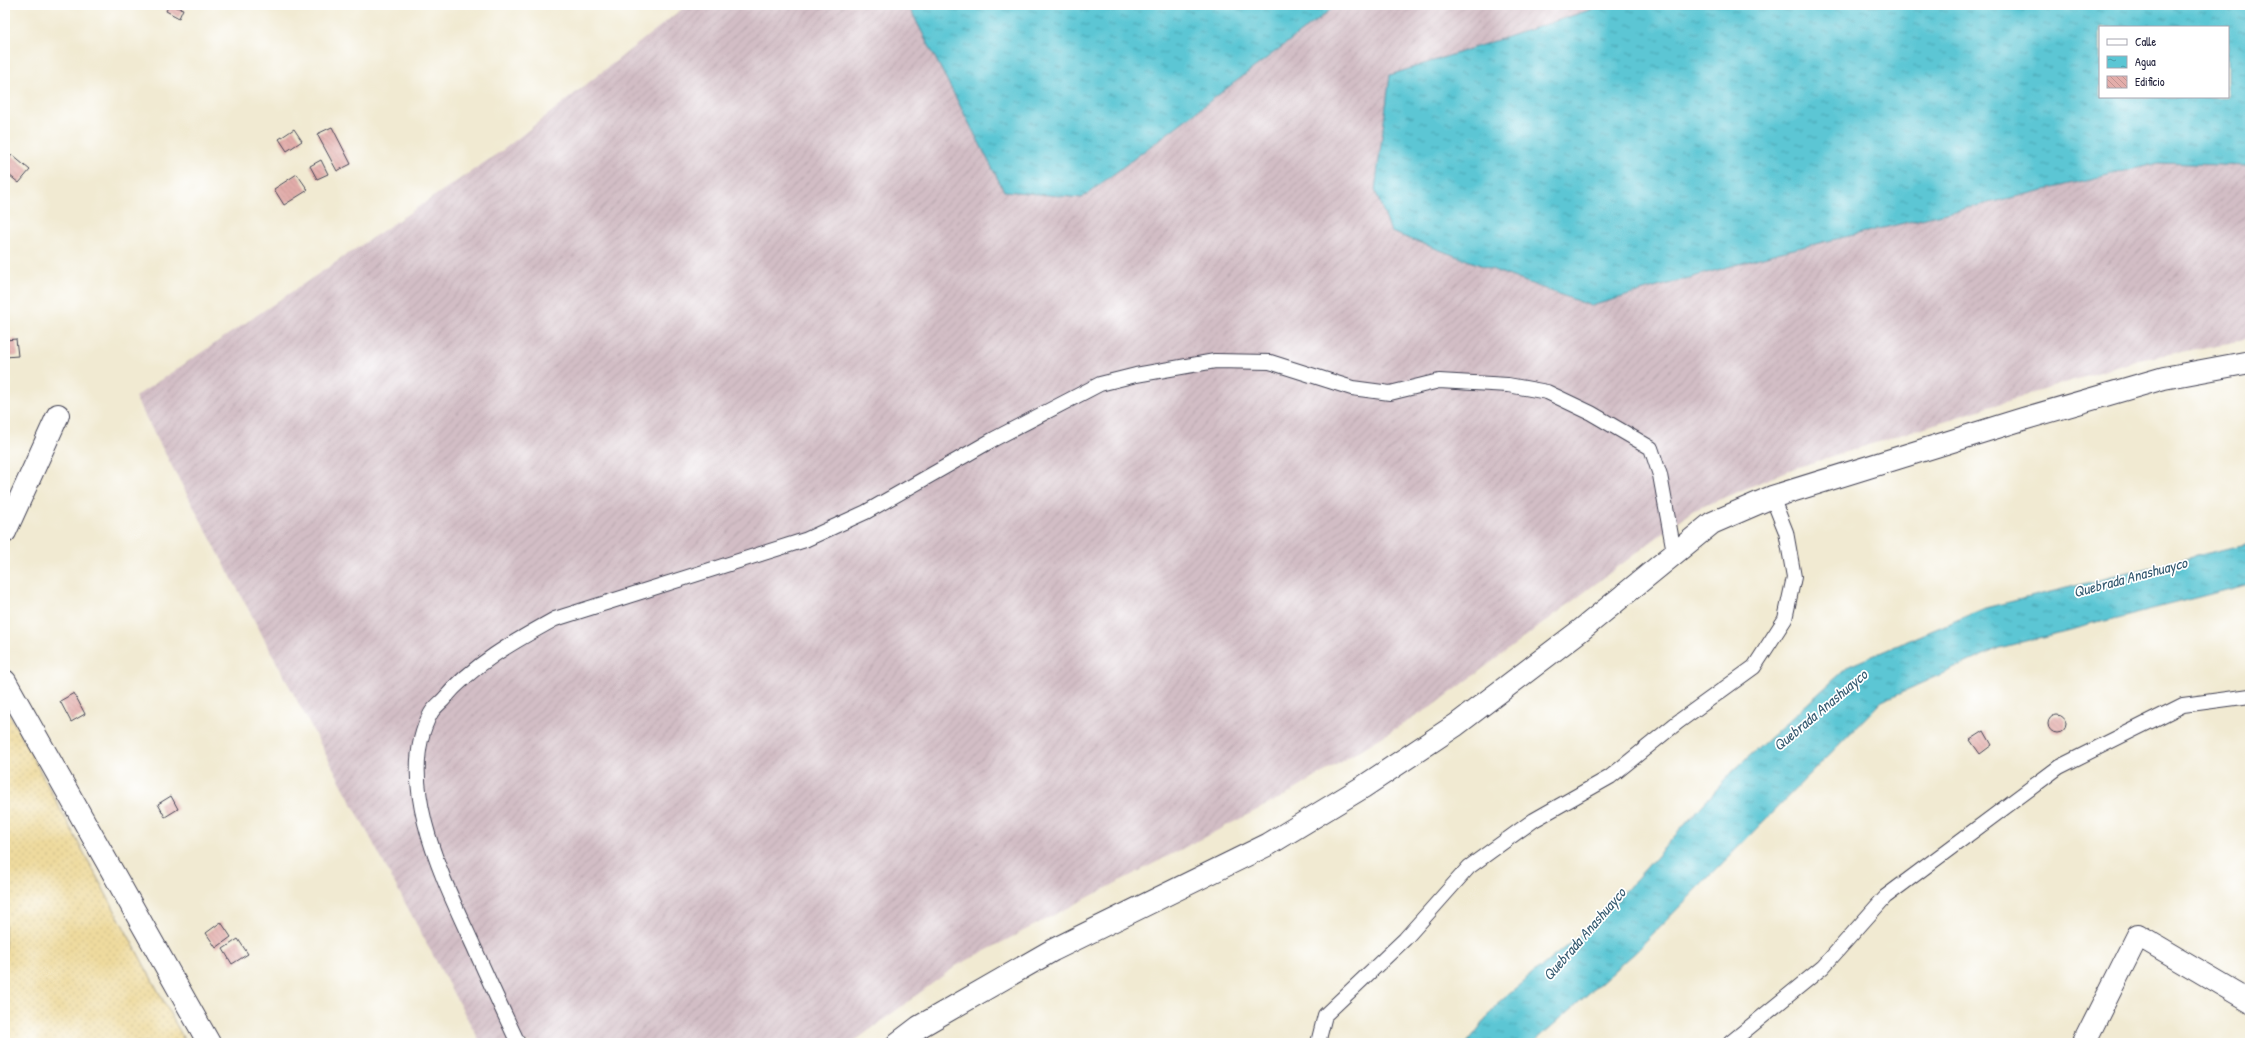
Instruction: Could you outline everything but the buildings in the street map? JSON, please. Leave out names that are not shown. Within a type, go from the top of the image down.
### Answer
[{"type":"street","points":[[898,1043],[919,1027],[1053,950],[1269,844],[1363,787],[1474,710],[1581,630],[1674,552],[1712,523],[1772,497],[2164,378],[2250,362]]},
{"type":"street","points":[[5,532],[58,415]]},
{"type":"street","points":[[5,681],[209,1043]]},
{"type":"street","points":[[2084,1043],[2138,936],[2250,1001]]},
{"type":"lane","points":[[518,1043],[443,879],[424,818],[418,785],[418,762],[422,736],[431,713],[451,690],[482,663],[518,639],[555,619],[805,540],[866,512],[994,439],[1100,384],[1136,375],[1215,361],[1270,362],[1352,388],[1390,393],[1439,381],[1508,385],[1547,392],[1591,413],[1650,448],[1660,475],[1674,552]]},
{"type":"lane","points":[[1318,1043],[1325,1015],[1405,939],[1470,867],[1534,820],[1610,777],[1678,722],[1754,666],[1785,618],[1794,577],[1786,532],[1772,497]]},
{"type":"lane","points":[[1730,1043],[1823,967],[1885,897],[2059,767],[2183,705],[2250,696]]},
{"type":"shaded area","points":[[687,5],[2250,5],[2250,339],[2138,360],[1792,469],[1692,511],[1436,704],[1288,794],[956,966],[852,1043],[481,1043],[135,397],[503,150]]},
{"type":"sand","points":[[5,706],[186,1043],[5,1043]]},
{"type":"water","points":[[908,5],[1337,5],[1082,198],[1004,191]]},
{"type":"water","points":[[1605,5],[2250,5],[2250,166],[2159,163],[1777,253],[1591,306],[1391,232],[1375,190],[1390,75]]},
{"type":"water","name":"Quebrada Anashuayco","points":[[2250,543],[2250,584],[1999,648],[1882,701],[1636,951],[1533,1043],[1467,1043],[1501,1000],[1603,916],[1733,771],[1849,666],[1985,608]]}]
